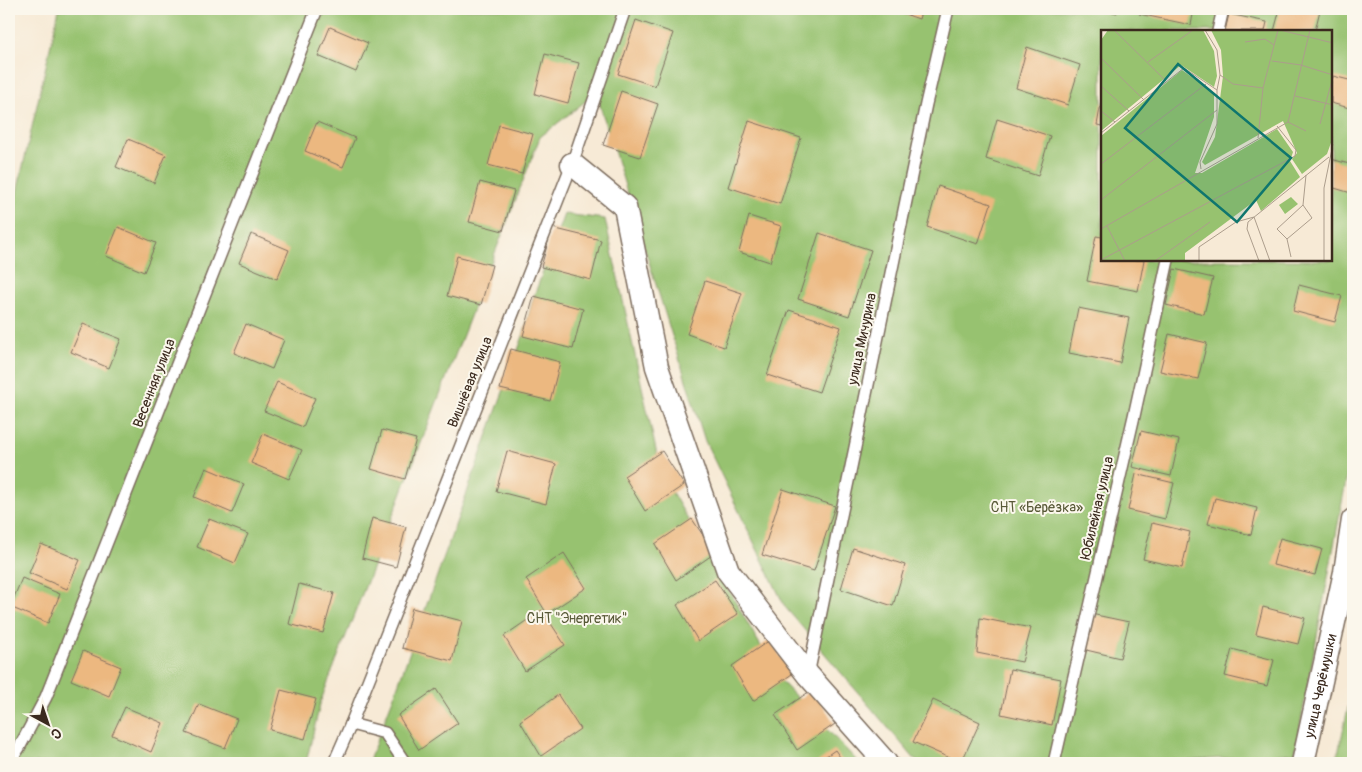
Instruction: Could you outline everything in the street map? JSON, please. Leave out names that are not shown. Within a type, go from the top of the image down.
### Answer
[{"type":"street","points":[[572,164],[625,207],[657,367],[728,571],[808,675],[886,763]]},
{"type":"street","name":"улица Черёмушки","points":[[1303,763],[1349,573],[1353,520]]},
{"type":"lane","name":"Весенняя улица","points":[[9,763],[46,697],[317,9]]},
{"type":"lane","name":"Вишнёвая улица","points":[[334,763],[572,164],[625,9]]},
{"type":"lane","name":"улица Мичурина","points":[[808,675],[926,104],[948,9]]},
{"type":"lane","points":[[1218,30],[1223,9]]},
{"type":"lane","name":"Юбилейная улица","points":[[1054,763],[1168,261]]},
{"type":"lane","points":[[350,724],[385,733],[405,763]]},
{"type":"green space","name":"СНТ «Берёзка»","points":[[59,9],[1353,9],[1353,444],[1295,753],[1156,763],[918,763],[785,607],[705,441],[596,93],[540,137],[321,700],[306,763],[9,763],[9,227]]},
{"type":"green space","name":"СНТ \"Энергетик\"","points":[[564,214],[605,219],[661,473],[781,681],[859,763],[368,763],[394,696],[523,336],[534,296]]},
{"type":"green space","points":[[1353,685],[1353,763],[1336,763]]},
{"type":"building","points":[[890,9],[922,9],[919,19]]},
{"type":"building","points":[[1098,9],[1118,9],[1117,13]]},
{"type":"building","points":[[1140,9],[1194,9],[1191,25],[1139,14]]},
{"type":"building","points":[[1280,9],[1320,10],[1315,30],[1274,30]]},
{"type":"building","points":[[1229,14],[1267,22],[1265,30],[1225,30]]},
{"type":"building","points":[[636,20],[673,33],[655,86],[618,74]]},
{"type":"building","points":[[330,27],[368,43],[356,72],[318,56]]},
{"type":"building","points":[[1027,47],[1080,65],[1068,105],[1016,88]]},
{"type":"building","points":[[545,54],[579,63],[568,103],[535,94]]},
{"type":"building","points":[[1333,76],[1353,81],[1353,109],[1332,103]]},
{"type":"building","points":[[621,91],[658,104],[640,157],[603,145]]},
{"type":"building","points":[[1101,103],[1101,126],[1097,125]]},
{"type":"building","points":[[997,119],[1050,136],[1038,176],[986,159]]},
{"type":"building","points":[[749,121],[801,138],[780,204],[728,187]]},
{"type":"building","points":[[317,122],[355,138],[343,167],[305,151]]},
{"type":"building","points":[[499,125],[533,134],[522,174],[488,165]]},
{"type":"building","points":[[128,139],[166,155],[154,183],[116,167]]},
{"type":"building","points":[[1332,159],[1353,165],[1351,193],[1332,187]]},
{"type":"building","points":[[480,182],[514,191],[503,231],[469,222]]},
{"type":"building","points":[[938,186],[991,204],[978,244],[927,227]]},
{"type":"building","points":[[749,216],[781,226],[770,262],[739,252]]},
{"type":"building","points":[[118,227],[156,243],[144,272],[106,256]]},
{"type":"building","points":[[552,228],[601,240],[591,280],[541,267]]},
{"type":"building","points":[[819,233],[871,250],[849,316],[798,299]]},
{"type":"building","points":[[251,234],[289,250],[277,279],[239,263]]},
{"type":"building","points":[[1096,236],[1101,237],[1101,261],[1144,261],[1138,291],[1087,281]]},
{"type":"building","points":[[457,256],[492,265],[481,305],[447,296]]},
{"type":"building","points":[[1174,269],[1213,278],[1204,314],[1166,305]]},
{"type":"building","points":[[705,281],[742,293],[724,347],[687,334]]},
{"type":"building","points":[[1299,285],[1342,296],[1335,322],[1293,311]]},
{"type":"building","points":[[534,296],[583,309],[573,349],[523,336]]},
{"type":"building","points":[[1078,308],[1129,318],[1120,363],[1069,353]]},
{"type":"building","points":[[789,310],[841,327],[819,392],[767,375]]},
{"type":"building","points":[[83,324],[121,339],[109,368],[71,352]]},
{"type":"building","points":[[246,324],[284,340],[272,369],[234,353]]},
{"type":"building","points":[[1169,334],[1207,343],[1198,379],[1160,371]]},
{"type":"building","points":[[511,349],[560,362],[550,401],[500,389]]},
{"type":"building","points":[[277,382],[315,398],[303,427],[264,411]]},
{"type":"building","points":[[382,430],[416,439],[405,479],[371,469]]},
{"type":"building","points":[[1141,431],[1179,440],[1171,476],[1132,467]]},
{"type":"building","points":[[263,434],[302,450],[289,479],[251,463]]},
{"type":"building","points":[[507,451],[556,464],[546,504],[496,491]]},
{"type":"building","points":[[662,451],[684,485],[645,511],[624,476]]},
{"type":"building","points":[[206,468],[244,484],[232,513],[194,497]]},
{"type":"building","points":[[1136,474],[1174,483],[1165,519],[1128,510]]},
{"type":"building","points":[[783,489],[835,506],[814,571],[762,555]]},
{"type":"building","points":[[1215,498],[1257,508],[1251,535],[1208,524]]},
{"type":"building","points":[[372,518],[406,527],[396,567],[362,558]]},
{"type":"building","points":[[209,519],[248,534],[235,563],[197,547]]},
{"type":"building","points":[[692,519],[715,553],[676,580],[655,544]]},
{"type":"building","points":[[1152,523],[1190,532],[1182,568],[1143,559]]},
{"type":"building","points":[[1280,538],[1322,549],[1315,575],[1273,565]]},
{"type":"building","points":[[41,544],[80,560],[67,589],[29,573]]},
{"type":"building","points":[[853,548],[905,565],[893,606],[841,589]]},
{"type":"building","points":[[564,553],[586,588],[547,614],[526,579]]},
{"type":"building","points":[[22,578],[60,594],[48,623],[10,607]]},
{"type":"building","points":[[715,580],[738,614],[698,641],[677,605]]},
{"type":"building","points":[[299,584],[334,593],[323,633],[289,624]]},
{"type":"building","points":[[1263,607],[1305,618],[1298,644],[1256,634]]},
{"type":"building","points":[[412,608],[462,621],[452,661],[402,648]]},
{"type":"building","points":[[542,610],[565,645],[525,671],[504,636]]},
{"type":"building","points":[[1091,614],[1129,622],[1120,658],[1082,649]]},
{"type":"building","points":[[980,618],[1031,628],[1022,662],[977,653]]},
{"type":"building","points":[[770,640],[792,674],[753,701],[732,666]]},
{"type":"building","points":[[1232,649],[1274,660],[1267,686],[1225,676]]},
{"type":"building","points":[[83,651],[121,667],[109,696],[71,680]]},
{"type":"building","points":[[1010,669],[1061,679],[1052,725],[1001,714]]},
{"type":"building","points":[[436,689],[458,723],[419,750],[398,715]]},
{"type":"building","points":[[813,689],[835,724],[797,750],[775,715]]},
{"type":"building","points":[[281,690],[316,699],[305,739],[270,730]]},
{"type":"building","points":[[558,695],[580,729],[541,756],[520,721]]},
{"type":"building","points":[[933,700],[980,722],[961,763],[913,742]]},
{"type":"building","points":[[199,704],[237,719],[225,748],[186,733]]},
{"type":"building","points":[[125,707],[163,723],[151,752],[112,735]]},
{"type":"building","points":[[835,750],[844,763],[816,763]]}]
